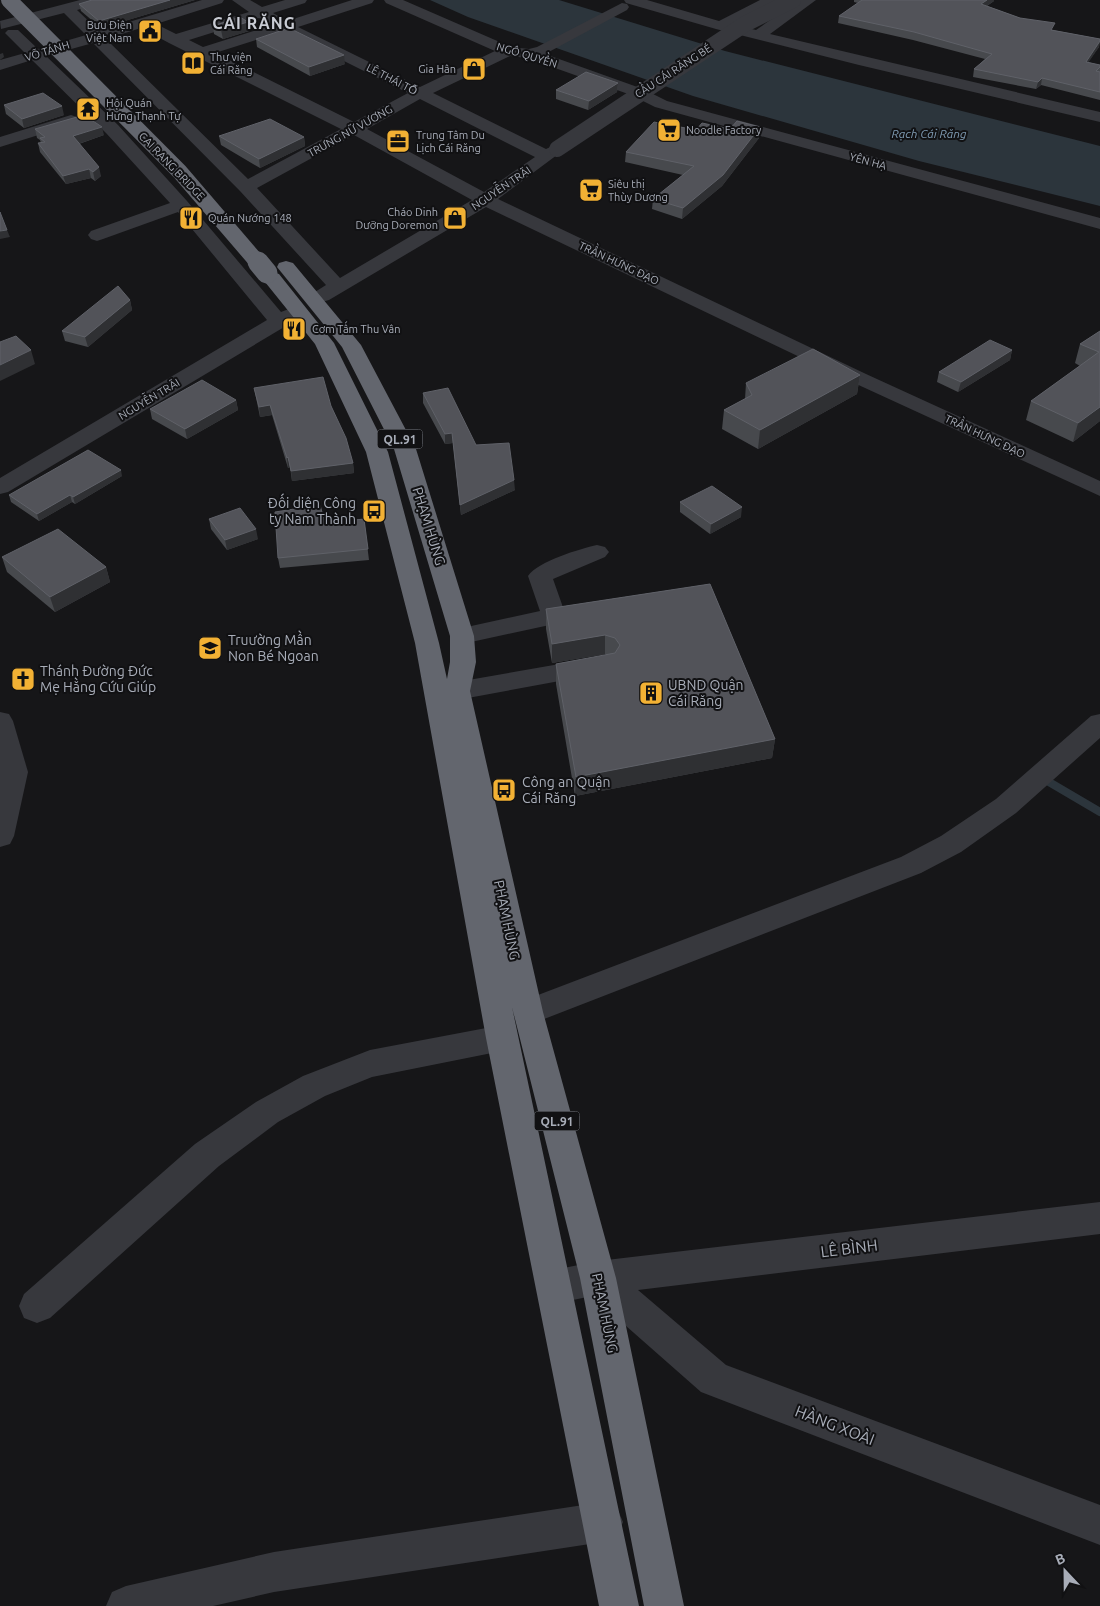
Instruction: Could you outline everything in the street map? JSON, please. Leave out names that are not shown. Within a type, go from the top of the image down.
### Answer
[{"type":"highway","name":"CAI RANG BRIDGE","points":[[9,0],[180,172],[276,264]]},
{"type":"highway","points":[[36,0],[87,52]]},
{"type":"highway","name":"CAI RANG BRIDGE","points":[[177,146],[198,168]]},
{"type":"highway","name":"PHẠM HÙNG","points":[[276,264],[297,311],[324,343],[377,452],[427,643],[502,1038],[619,1606]]},
{"type":"highway","name":"PHẠM HÙNG","points":[[297,311],[350,345],[405,448],[462,636],[462,662],[457,691],[528,1012],[598,1278],[664,1606]]},
{"type":"highway","points":[[427,643],[462,636]]},
{"type":"street","points":[[97,0],[67,8],[6,30],[94,113],[181,205],[297,311]]},
{"type":"street","name":"VÕ TÁNH","points":[[0,66],[94,36],[144,24],[217,0]]},
{"type":"street","name":"LÊ THÁI TỔ","points":[[239,0],[285,26],[420,93],[552,152]]},
{"type":"street","points":[[174,40],[300,0]]},
{"type":"street","points":[[201,53],[367,0]]},
{"type":"street","name":"NGÔ QUYỀN","points":[[391,0],[508,51],[536,52],[637,92]]},
{"type":"street","points":[[721,26],[771,0]]},
{"type":"street","name":"CẦU CÁI RĂNG BÉ","points":[[552,152],[745,24],[793,0]]},
{"type":"street","points":[[760,34],[809,0]]},
{"type":"street","points":[[536,52],[626,4],[760,34],[865,62],[1100,117]]},
{"type":"street","points":[[67,8],[246,187],[338,287]]},
{"type":"street","name":"TRẦN HƯNG ĐẠO","points":[[144,24],[355,130],[485,200],[859,378],[1100,489]]},
{"type":"street","points":[[0,48],[17,60]]},
{"type":"street","name":"TRƯNG NỮ VƯƠNG","points":[[246,187],[355,130],[420,93],[508,51]]},
{"type":"street","name":"YÊN HẠ","points":[[637,92],[661,104],[1100,224]]},
{"type":"street","points":[[0,142],[94,113]]},
{"type":"street","name":"NGUYỄN TRÃI","points":[[0,487],[485,200],[552,152]]},
{"type":"street","points":[[97,235],[181,205]]},
{"type":"street","points":[[462,636],[550,617],[553,613],[540,576],[550,570],[597,552]]},
{"type":"street","points":[[457,691],[605,665]]},
{"type":"street","points":[[0,721],[14,772],[0,836]]},
{"type":"street","points":[[528,1012],[912,865],[951,844],[1006,806],[1100,723]]},
{"type":"street","points":[[37,1306],[207,1155],[267,1112],[306,1090],[370,1064],[502,1038]]},
{"type":"street","name":"LÊ BÌNH","points":[[554,1287],[598,1278],[1100,1218]]},
{"type":"street","name":"HÀNG XOÀI","points":[[598,1278],[714,1379],[1100,1526]]},
{"type":"street","points":[[126,1606],[274,1572],[603,1522]]},
{"type":"water","name":"Rạch Cái Răng","points":[[430,0],[559,0],[725,51],[1100,146],[1100,206],[919,161],[693,96],[468,17]]},
{"type":"building","points":[[92,0],[170,0],[99,21],[79,4]]},
{"type":"building","points":[[862,0],[987,0],[981,4],[1020,18],[1055,23],[1051,30],[1100,39],[1086,62],[1100,65],[1096,71],[1100,72],[1100,92],[1042,78],[1038,82],[974,69],[992,54],[914,32],[839,16]]},
{"type":"building","points":[[240,17],[248,22],[221,30],[213,26]]},
{"type":"building","points":[[289,28],[344,55],[309,67],[256,39]]},
{"type":"building","points":[[586,72],[618,83],[589,101],[556,90]]},
{"type":"building","points":[[43,93],[62,106],[22,119],[4,105]]},
{"type":"building","points":[[84,115],[102,127],[73,136],[99,167],[93,172],[89,169],[63,176],[38,143],[45,142],[40,138],[45,137],[35,129]]},
{"type":"building","points":[[270,119],[304,137],[259,159],[219,136]]},
{"type":"building","points":[[737,121],[760,127],[723,175],[683,208],[653,199],[694,166],[626,152],[654,122],[696,130],[702,123],[730,129]]},
{"type":"building","points":[[0,212],[7,230],[0,231]]},
{"type":"building","points":[[118,286],[130,300],[85,337],[62,331]]},
{"type":"building","points":[[1100,331],[1100,407],[1078,423],[1031,401],[1099,352],[1080,344]]},
{"type":"building","points":[[16,336],[31,350],[0,365],[0,342]]},
{"type":"building","points":[[990,340],[1012,350],[961,382],[939,372]]},
{"type":"building","points":[[813,349],[860,375],[760,430],[724,410],[752,395],[746,383]]},
{"type":"building","points":[[323,377],[331,406],[346,438],[353,463],[291,471],[270,405],[259,407],[254,388]]},
{"type":"building","points":[[202,380],[236,400],[185,429],[150,409]]},
{"type":"building","points":[[448,388],[476,445],[509,443],[514,480],[460,505],[452,433],[445,434],[423,393]]},
{"type":"building","points":[[88,450],[121,470],[73,497],[70,495],[37,514],[9,495]]},
{"type":"building","points":[[712,486],[742,507],[711,524],[680,502]]},
{"type":"building","points":[[320,505],[325,523],[364,519],[368,549],[278,558],[275,512]]},
{"type":"building","points":[[240,508],[256,529],[225,540],[209,519]]},
{"type":"building","points":[[58,529],[106,567],[50,597],[2,557]]},
{"type":"building","name":"UBND Quận Cái Răng","points":[[710,584],[775,739],[576,777],[556,664],[615,653],[620,645],[615,638],[605,635],[552,644],[546,609]]},
{"type":"waterway","points":[[1049,782],[1100,812]]},
{"type":"place","name":"Bưu Điện Việt Nam","points":[[150,31]]},
{"type":"place","name":"Thư viện Cái Răng","points":[[193,63]]},
{"type":"place","name":"Gia Hân","points":[[474,69]]},
{"type":"place","name":"Hội Quán Hưng Thạnh Tự","points":[[88,109]]},
{"type":"place","name":"Noodle Factory","points":[[669,130]]},
{"type":"place","name":"Trung Tâm Du Lịch Cái Răng","points":[[398,141]]},
{"type":"place","name":"Siêu thị Thùy Dương","points":[[591,190]]},
{"type":"place","name":"Quán Nướng 148","points":[[191,218]]},
{"type":"place","name":"Cháo Dinh Dưỡng Doremon","points":[[455,218]]},
{"type":"place","name":"Cơm Tấm Thu Vân","points":[[294,329]]},
{"type":"place","name":"Đối diện Công ty Nam Thành","points":[[374,511]]},
{"type":"place","name":"Truường Mần Non Bé Ngoan","points":[[210,648]]},
{"type":"place","name":"Thánh Đường Đức Mẹ Hằng Cứu Giúp","points":[[23,679]]},
{"type":"place","name":"UBND Quận Cái Răng","points":[[651,693]]},
{"type":"place","name":"Công an Quận Cái Răng","points":[[504,790]]},
{"type":"district","name":"CÁI RĂNG","points":[[254,23]]}]
